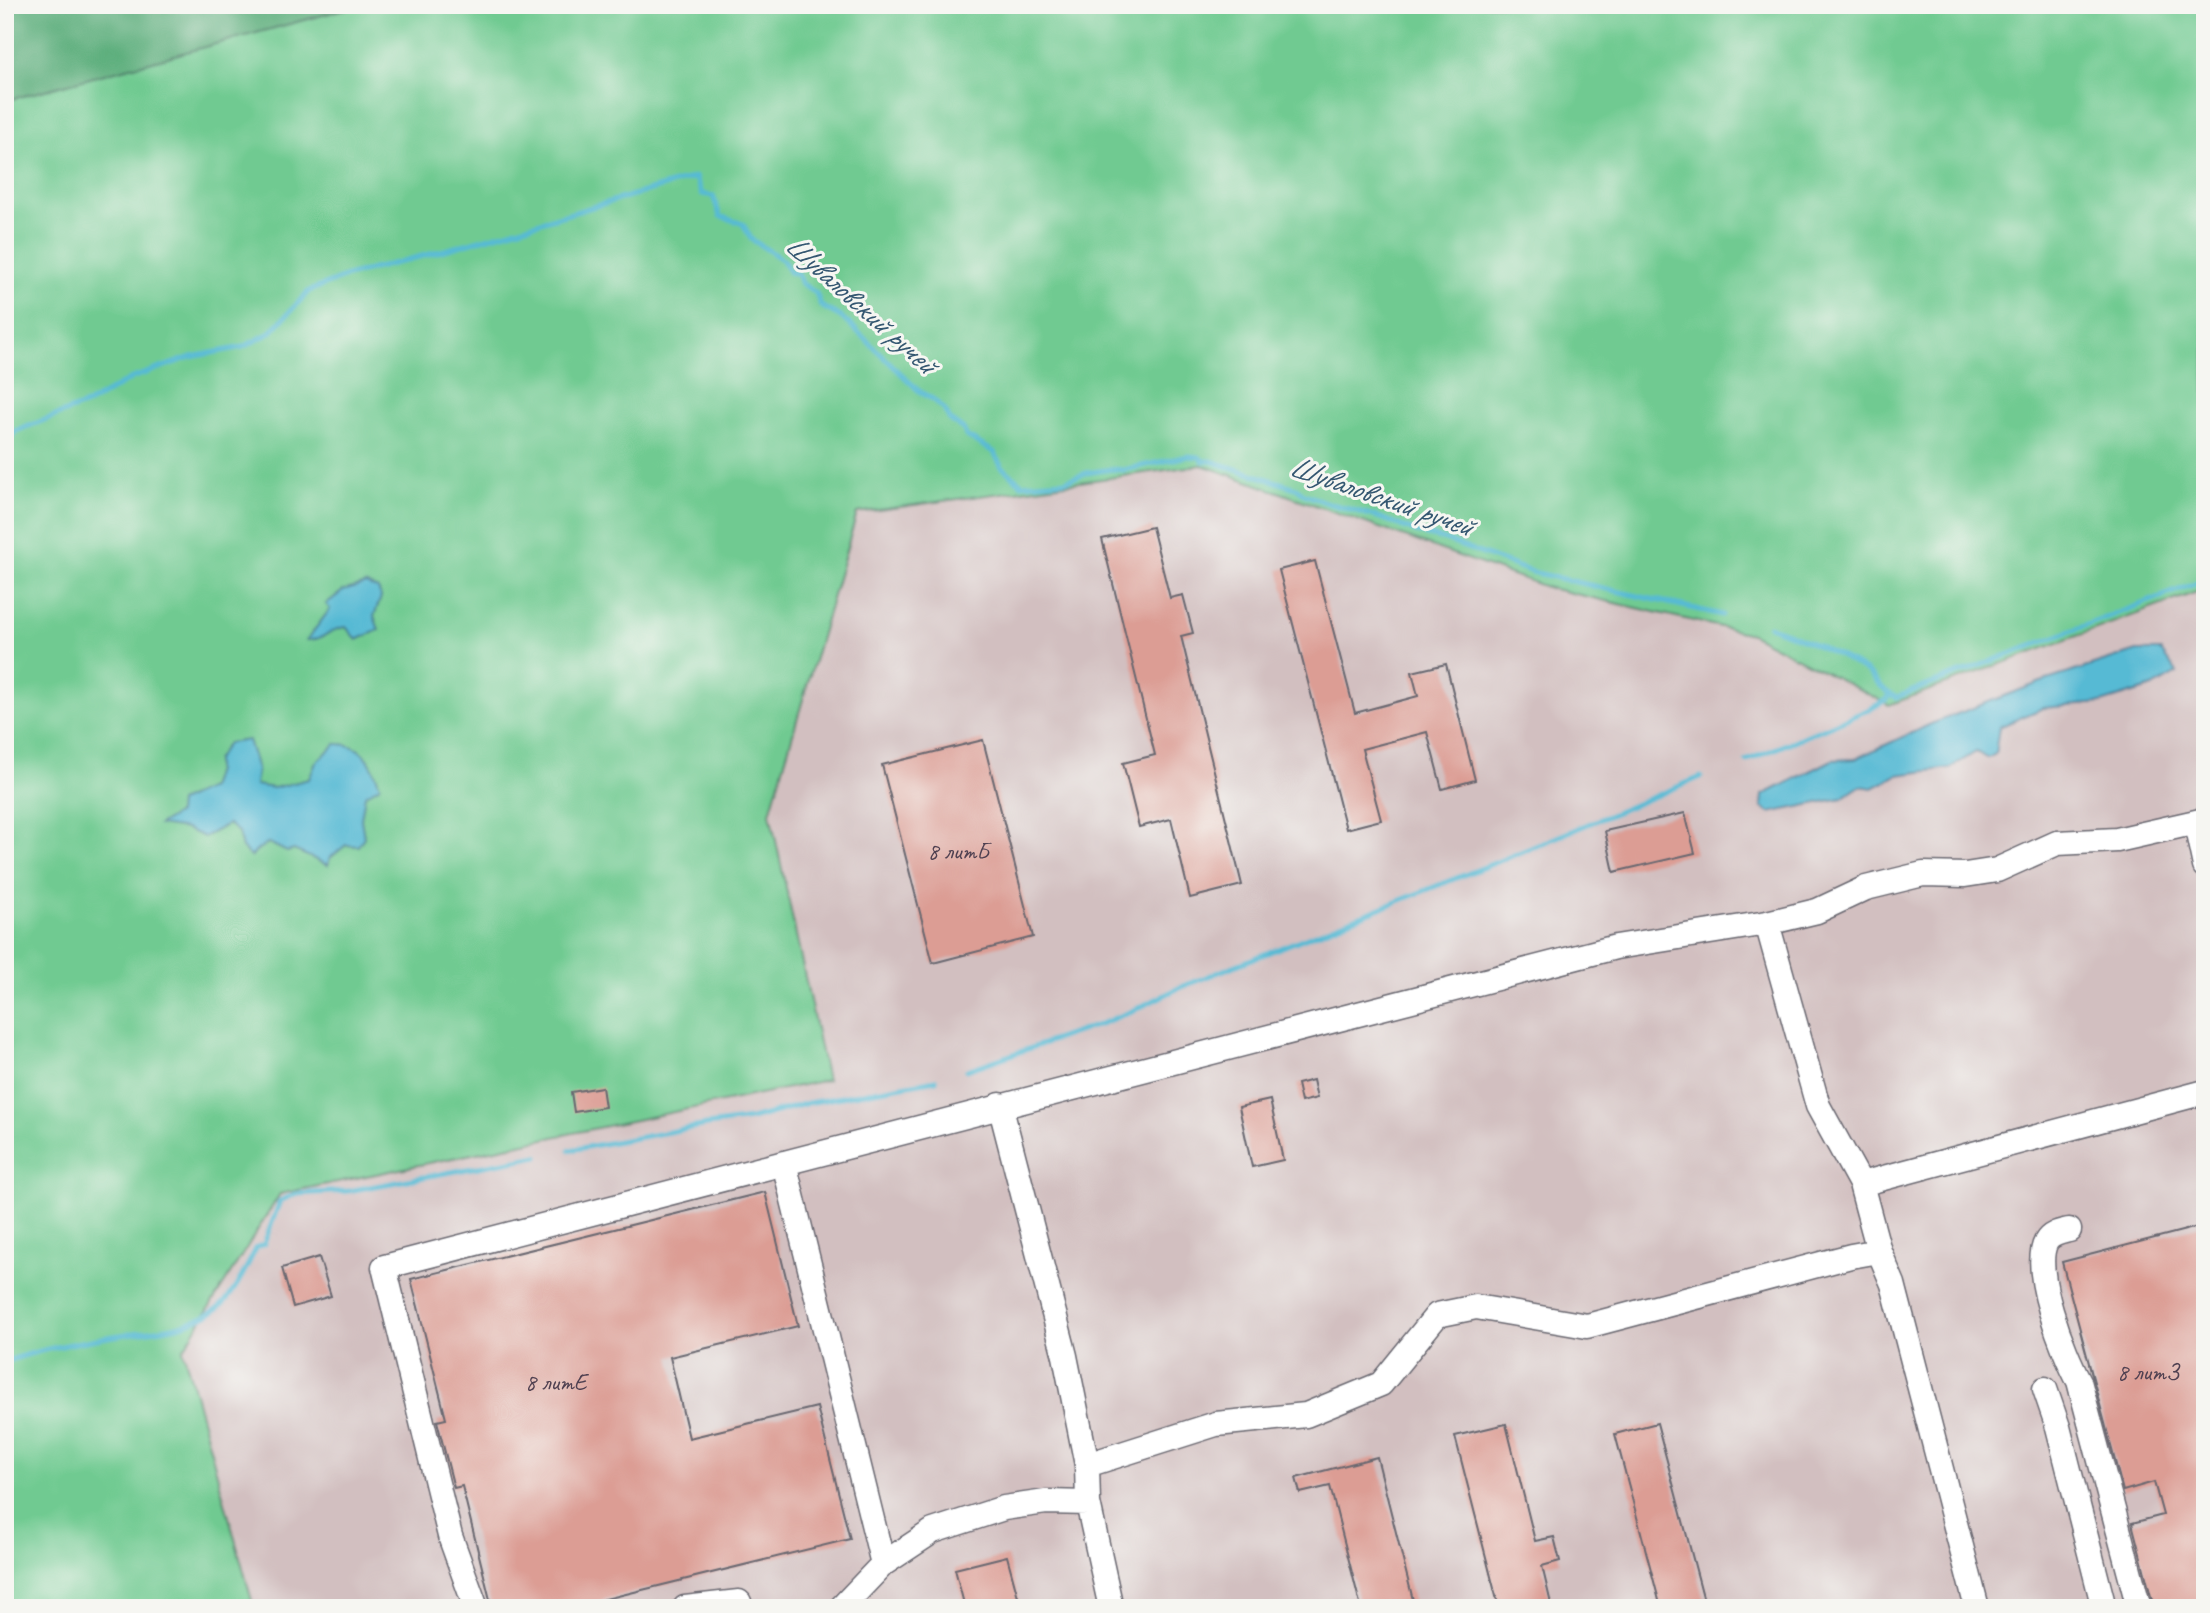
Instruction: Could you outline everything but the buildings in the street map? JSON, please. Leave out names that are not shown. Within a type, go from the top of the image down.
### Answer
[{"type":"lane","points":[[476,1608],[450,1536],[384,1267],[1616,947],[1767,923],[1817,911],[1866,888],[1923,874],[1965,875],[1997,870],[2057,843],[2117,840],[2200,822],[2205,866]]},
{"type":"lane","points":[[1767,923],[1818,1106],[1861,1184],[1879,1251],[1894,1283],[1977,1608]]},
{"type":"lane","points":[[1861,1184],[2205,1092]]},
{"type":"lane","points":[[1000,1105],[1065,1356],[1087,1465],[1088,1503],[1111,1608]]},
{"type":"lane","points":[[784,1163],[883,1564]]},
{"type":"lane","points":[[2069,1230],[2056,1233],[2046,1240],[2041,1262],[2046,1293],[2067,1360],[2079,1381],[2138,1608]]},
{"type":"lane","points":[[1087,1465],[1216,1424],[1306,1415],[1381,1384],[1437,1315],[1476,1307],[1587,1326],[1879,1251]]},
{"type":"lane","points":[[2045,1389],[2058,1427],[2104,1608]]},
{"type":"lane","points":[[2058,1427],[2089,1420]]},
{"type":"lane","points":[[841,1608],[883,1564],[933,1531],[1004,1508],[1046,1502],[1088,1503]]},
{"type":"lane","points":[[685,1608],[739,1602],[741,1608]]},
{"type":"shaded area","points":[[1202,465],[1549,588],[1751,634],[1889,705],[2205,589],[2205,1608],[254,1608],[183,1350],[280,1194],[827,1079],[770,813],[857,513]]},
{"type":"green space","points":[[5,5],[2205,5],[2205,589],[1889,705],[1751,634],[1549,588],[1202,465],[857,513],[770,813],[827,1080],[280,1194],[183,1350],[254,1608],[5,1608]]},
{"type":"green space","points":[[5,5],[360,5],[5,101]]},
{"type":"water","points":[[366,584],[378,589],[381,597],[374,616],[379,630],[357,640],[346,627],[307,640],[330,609],[326,604],[343,591]]},
{"type":"water","points":[[2137,651],[2161,651],[2177,673],[2153,687],[2101,703],[2043,708],[1999,727],[1995,754],[1988,758],[1976,752],[1950,768],[1897,775],[1873,788],[1860,786],[1842,798],[1769,813],[1762,806],[1763,795],[1832,760],[1855,759],[1931,724],[2041,682]]},
{"type":"water","points":[[248,740],[257,769],[255,785],[274,788],[309,779],[316,762],[336,744],[360,751],[374,769],[380,786],[365,795],[361,819],[364,837],[358,846],[346,845],[330,858],[328,865],[294,850],[287,852],[269,843],[251,857],[242,848],[238,832],[228,824],[204,837],[186,829],[159,825],[178,813],[179,802],[210,788],[216,771],[216,760],[228,743]]},
{"type":"waterway","name":"Шуваловский ручей","points":[[5,445],[16,431],[89,403],[132,378],[191,357],[243,347],[270,333],[309,291],[347,276],[695,177],[702,194],[713,196],[720,216],[743,224],[751,239],[783,260],[789,272],[798,274],[801,283],[816,293],[821,306],[841,317],[919,391],[934,400],[944,409],[950,420],[964,430],[966,436],[994,452],[1002,467],[1022,484],[1065,481],[1086,473],[1123,470],[1188,456],[1199,457],[1203,461],[1211,461],[1296,488],[1328,503],[1381,518],[1532,572],[1722,615]]},
{"type":"waterway","points":[[1769,626],[1853,663],[1868,673],[1888,693],[1897,697],[2205,580]]},
{"type":"waterway","points":[[1746,761],[1870,709],[1890,695]]},
{"type":"waterway","points":[[967,1070],[1098,1025],[1181,987],[1492,864],[1701,777]]},
{"type":"waterway","points":[[570,1150],[751,1119],[808,1103],[936,1080]]},
{"type":"waterway","points":[[5,1362],[72,1343],[167,1328],[205,1316],[229,1297],[257,1247],[264,1244],[280,1201],[296,1194],[348,1191],[538,1156]]}]
